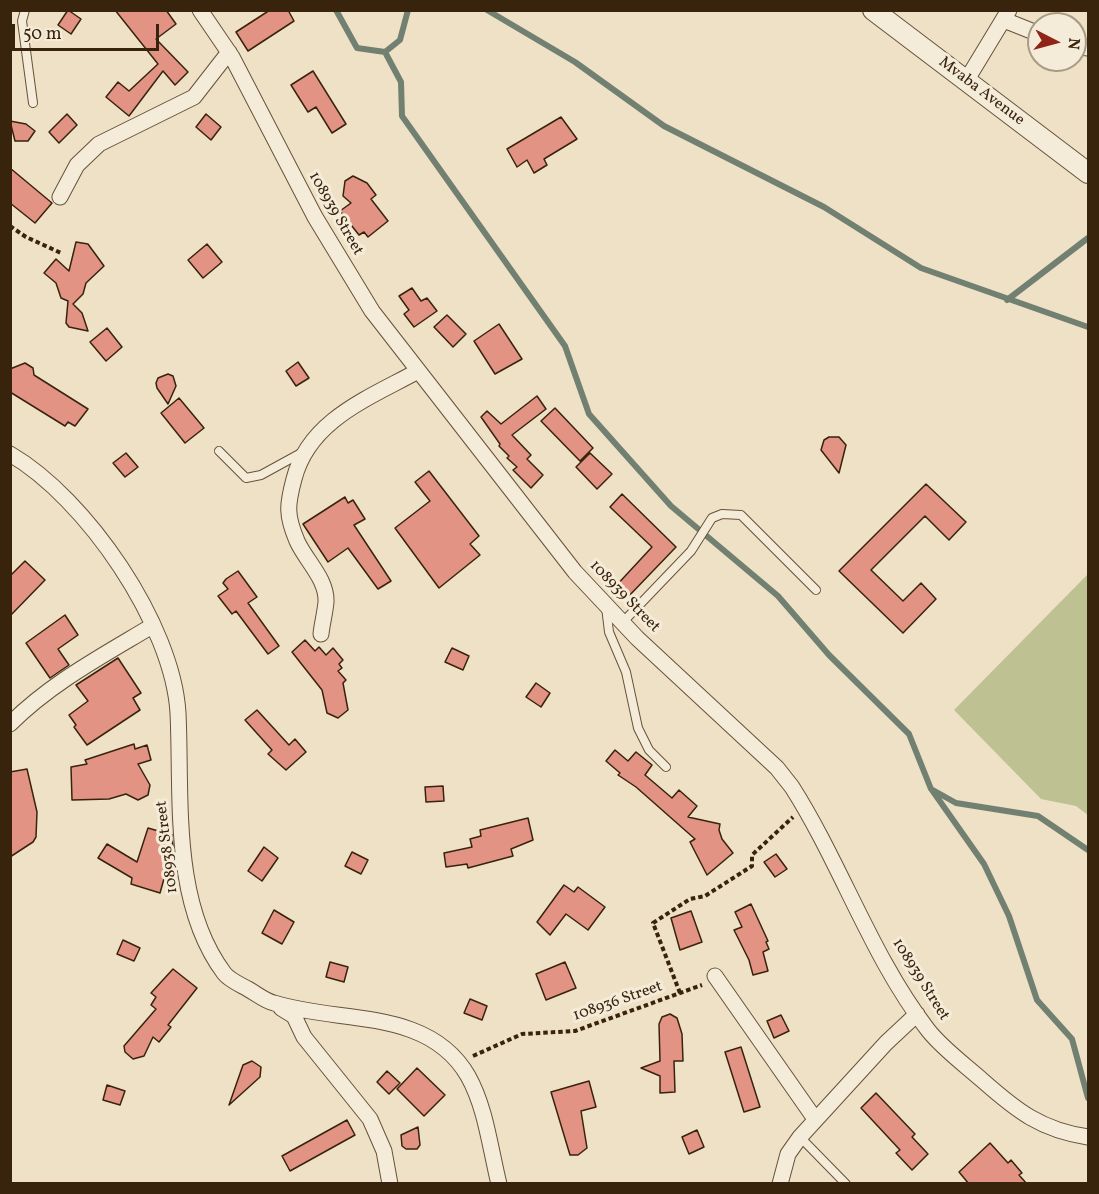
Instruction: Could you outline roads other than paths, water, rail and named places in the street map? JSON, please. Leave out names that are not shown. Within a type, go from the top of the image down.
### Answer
[{"type":"street","name":"108939 Street","points":[[200,10],[229,52],[283,158],[372,311],[446,403],[551,544],[622,623],[777,768],[804,806],[870,934],[930,1032],[1010,1106],[1050,1128],[1089,1137]]},
{"type":"street","name":"Mvaba Avenue","points":[[873,10],[1089,173]]},
{"type":"street","points":[[966,81],[1006,15],[1027,27]]},
{"type":"street","points":[[60,197],[77,165],[99,144],[194,97],[229,52]]},
{"type":"street","points":[[321,634],[326,600],[323,587],[320,578],[303,554],[288,515],[287,499],[304,451],[319,430],[418,371]]},
{"type":"street","name":"108938 Street","points":[[10,454],[58,490],[94,529],[117,562],[152,626],[168,666],[178,712],[177,769],[186,871],[203,941],[226,976],[273,1003],[412,1028],[433,1040],[459,1062],[475,1090],[499,1184]]},
{"type":"street","points":[[10,724],[31,703],[64,679],[152,626]]},
{"type":"street","points":[[715,976],[815,1119]]},
{"type":"street","points":[[273,1003],[294,1016],[304,1037],[370,1119],[384,1151],[390,1184]]},
{"type":"street","points":[[780,1184],[783,1166],[800,1137],[917,1014]]},
{"type":"lane","points":[[25,10],[22,21],[33,102]]},
{"type":"lane","points":[[219,451],[246,478],[261,475],[304,451]]},
{"type":"lane","points":[[622,623],[691,551],[712,518],[722,514],[741,515],[816,590]]},
{"type":"lane","points":[[606,606],[609,632],[626,672],[638,728],[649,750],[666,767]]},
{"type":"lane","points":[[800,1137],[846,1184]]},
{"type":"waterway","points":[[336,10],[357,48],[385,52],[400,40],[408,10]]},
{"type":"waterway","points":[[487,10],[575,62],[664,126],[824,207],[921,268],[1088,327]]},
{"type":"waterway","points":[[385,52],[401,82],[402,116],[565,346],[589,414],[671,506],[778,596],[829,655],[909,734],[931,789],[956,803],[1038,816],[1088,850]]},
{"type":"waterway","points":[[1007,300],[1088,238]]},
{"type":"waterway","points":[[932,790],[984,864],[1009,916],[1037,1000],[1072,1039],[1088,1098]]}]
